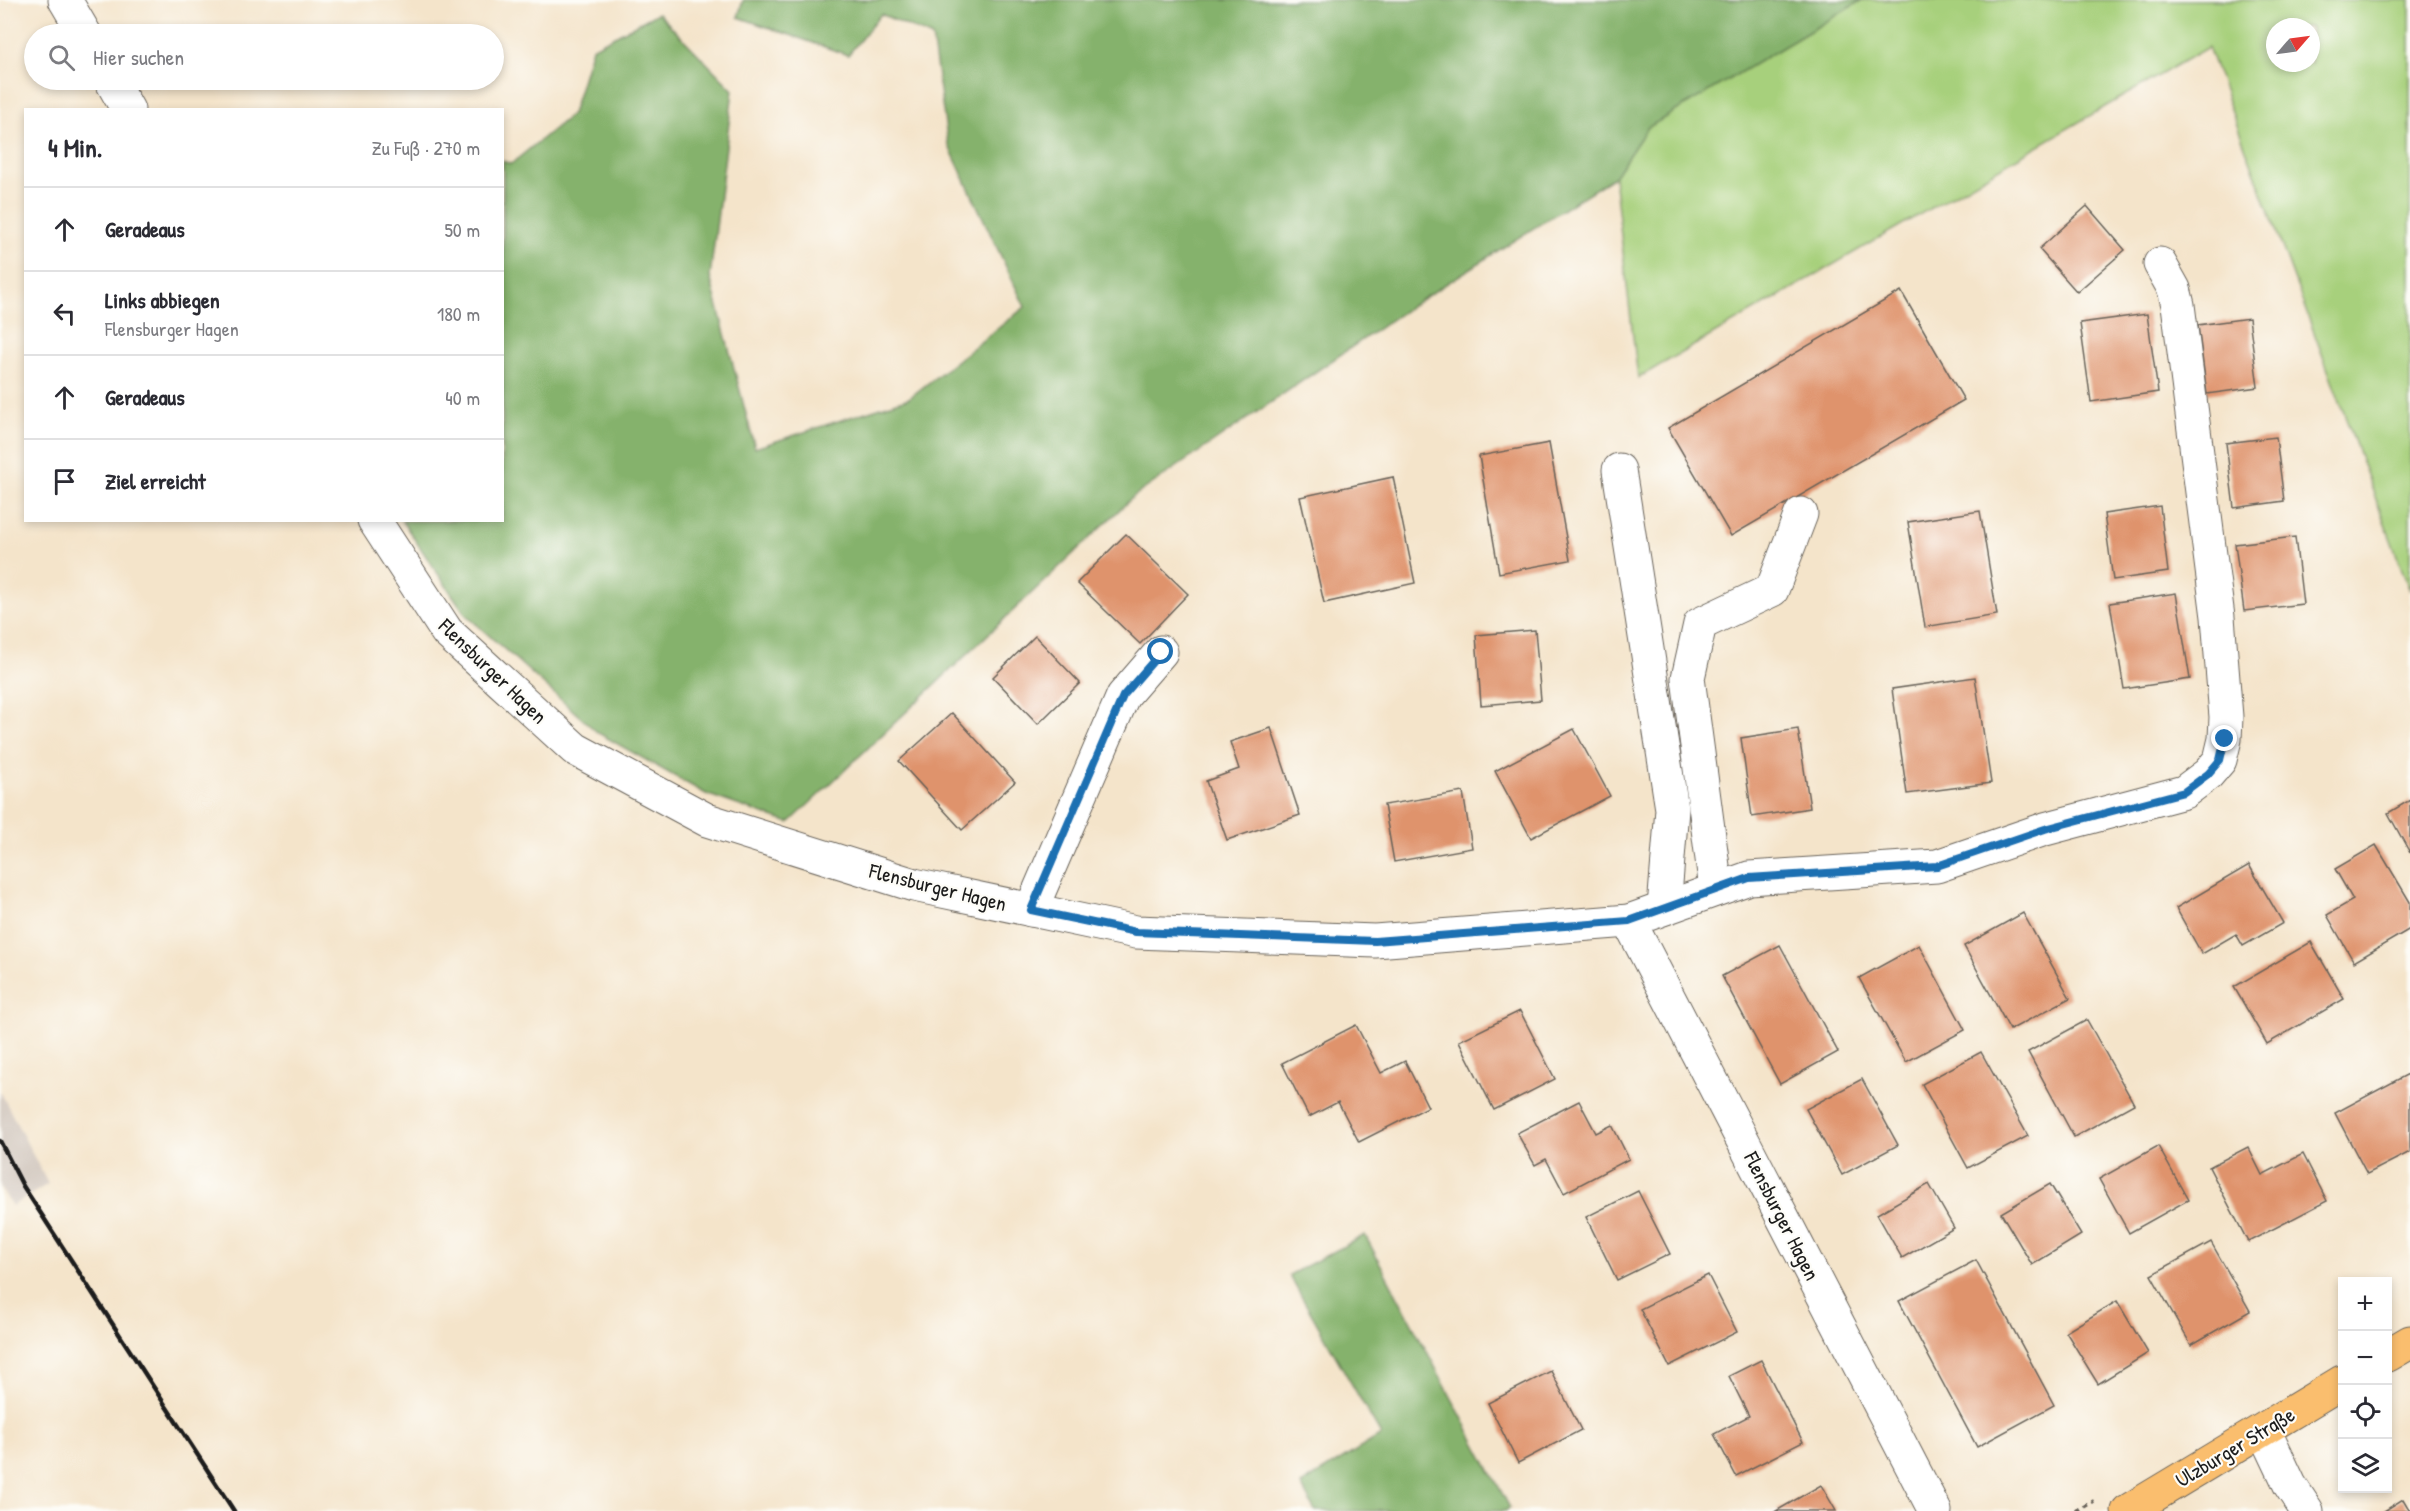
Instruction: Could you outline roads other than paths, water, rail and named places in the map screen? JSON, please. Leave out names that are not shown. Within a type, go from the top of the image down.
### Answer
[{"type":"main road","points":[[2392,1353],[2410,1342]]},
{"type":"main road","name":"Ulzburger Straße","points":[[2128,1511],[2165,1502],[2264,1430],[2338,1385]]},
{"type":"street","points":[[65,0],[79,24]]},
{"type":"street","points":[[117,90],[127,108]]},
{"type":"street","name":"Flensburger Hagen","points":[[375,522],[447,632],[575,749],[707,820],[914,885],[1136,932],[1375,941],[1629,921],[1749,878],[1937,866],[2045,829],[2184,792],[2208,774],[2220,760],[2225,739],[2218,617],[2178,305],[2174,289],[2160,264]]},
{"type":"street","points":[[1619,470],[1672,809],[1664,908]]},
{"type":"street","points":[[1716,890],[1688,678],[1700,624],[1772,590],[1802,514]]},
{"type":"street","points":[[1031,910],[1123,696],[1161,652]]},
{"type":"street","name":"Flensburger Hagen","points":[[1629,921],[1935,1511]]},
{"type":"street","points":[[2264,1430],[2290,1485],[2307,1511]]},
{"type":"railway","points":[[0,1141],[23,1186],[234,1511]]}]
